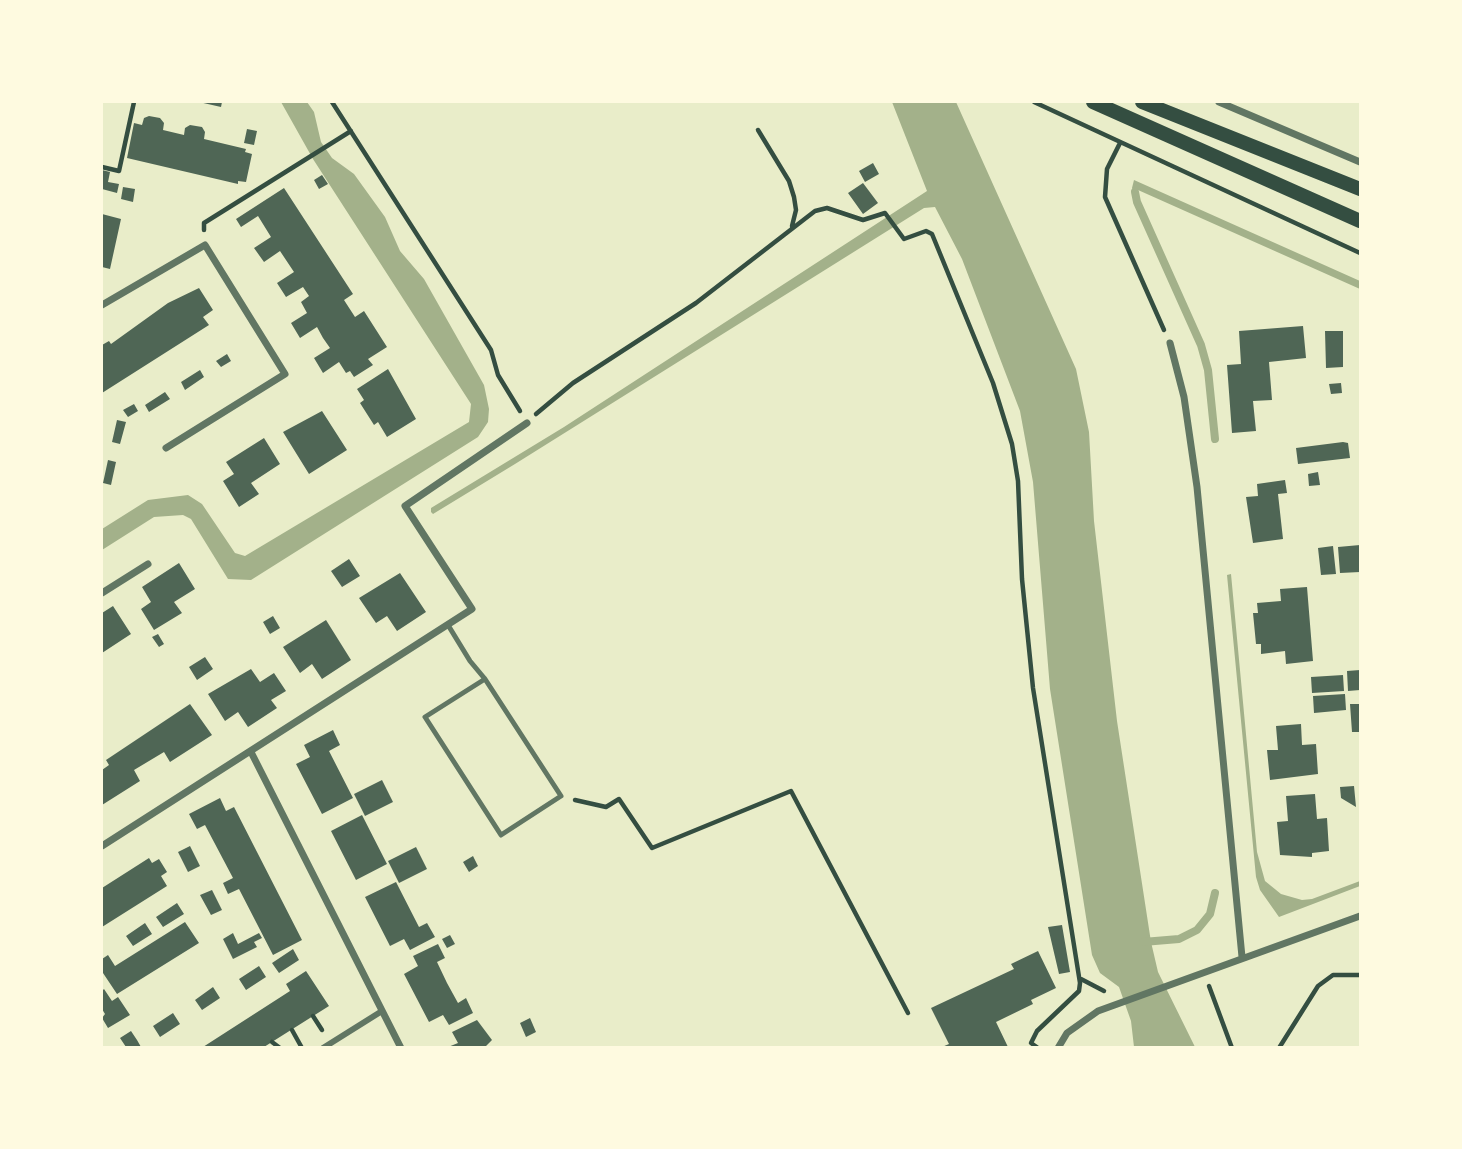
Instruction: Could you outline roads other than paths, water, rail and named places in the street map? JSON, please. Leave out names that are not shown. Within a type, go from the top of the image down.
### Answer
[{"type":"main road","points":[[1093,102],[1360,221]]},
{"type":"main road","points":[[1142,102],[1360,189]]},
{"type":"street","points":[[1219,102],[1360,162]]},
{"type":"street","points":[[102,305],[205,245],[285,374],[166,448]]},
{"type":"street","points":[[1170,344],[1184,397],[1197,487],[1242,957]]},
{"type":"street","points":[[102,846],[472,609],[405,506],[527,423]]},
{"type":"street","points":[[102,593],[148,564]]},
{"type":"street","points":[[251,752],[401,1048]]},
{"type":"street","points":[[1058,1048],[1067,1033],[1098,1011],[1360,916]]},
{"type":"street","points":[[323,1048],[382,1011]]},
{"type":"lane","points":[[448,625],[470,661],[485,679],[561,796],[500,835],[425,717],[485,679]]},
{"type":"waterway","points":[[1135,192],[1137,202],[1201,345],[1208,370],[1215,439]]},
{"type":"waterway","points":[[1143,942],[1179,939],[1197,930],[1210,914],[1215,893]]}]
